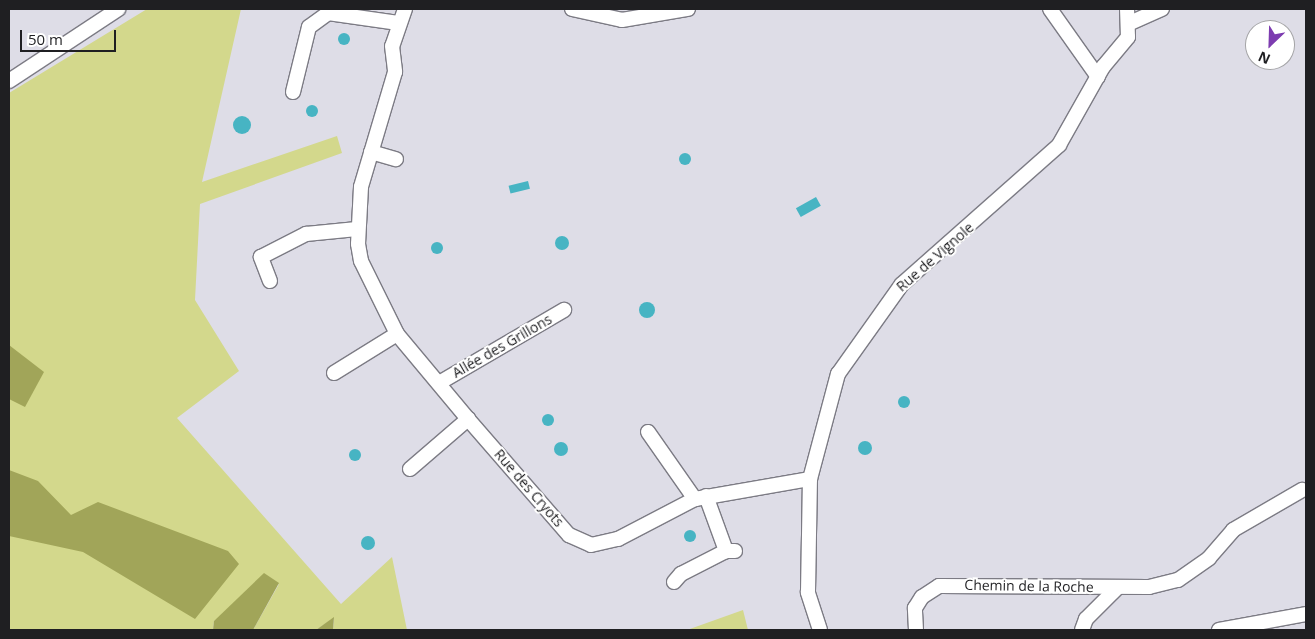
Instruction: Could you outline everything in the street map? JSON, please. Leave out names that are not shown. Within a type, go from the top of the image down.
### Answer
[{"type":"street","points":[[9,81],[118,9]]},
{"type":"street","name":"Rue des Cryots","points":[[405,9],[398,23],[392,46],[395,72],[371,152],[357,229],[361,261],[397,334],[468,419],[569,535],[591,545],[618,539],[700,498],[810,479]]},
{"type":"street","points":[[572,9],[622,20],[688,9]]},
{"type":"street","points":[[1050,9],[1098,77]]},
{"type":"street","points":[[1127,9],[1130,23],[1162,9]]},
{"type":"street","points":[[293,92],[309,27],[328,13],[398,23]]},
{"type":"street","name":"Rue de Vignole","points":[[820,630],[808,592],[810,479],[838,374],[878,313],[902,284],[1060,144],[1098,77],[1124,43],[1130,23]]},
{"type":"street","points":[[371,152],[396,159]]},
{"type":"street","points":[[270,281],[261,256],[306,234],[357,229]]},
{"type":"street","name":"Allée des Grillons","points":[[439,383],[564,310]]},
{"type":"street","points":[[334,373],[397,334]]},
{"type":"street","points":[[410,469],[468,419]]},
{"type":"street","points":[[648,432],[700,498],[731,551],[674,582]]},
{"type":"street","points":[[1118,587],[1149,587],[1178,580],[1209,558],[1233,530],[1302,490]]},
{"type":"street","name":"Chemin de la Roche","points":[[916,630],[915,608],[922,597],[939,586],[1118,587]]},
{"type":"street","name":"Chemin de la Roche","points":[[1082,630],[1086,619],[1118,587]]},
{"type":"street","points":[[1219,630],[1306,614]]},
{"type":"green space","points":[[147,9],[241,9],[202,182],[337,136],[342,153],[200,204],[195,300],[239,371],[177,418],[341,604],[392,557],[407,630],[333,630],[334,618],[316,630],[253,630],[279,584],[214,621],[213,630],[9,630],[9,93]]},
{"type":"green space","points":[[9,345],[44,372],[25,407],[9,399]]},
{"type":"green space","points":[[9,470],[38,481],[71,515],[98,502],[228,551],[239,564],[195,619],[83,552],[9,536]]},
{"type":"green space","points":[[264,573],[279,583],[253,630],[213,630],[214,621]]},
{"type":"green space","points":[[743,610],[748,630],[687,630]]},
{"type":"green space","points":[[334,617],[333,630],[316,630]]},
{"type":"water","points":[[342,33],[346,33],[350,39],[346,45],[342,45],[338,41],[338,37]]},
{"type":"water","points":[[310,105],[314,105],[318,111],[314,117],[310,117],[306,113],[306,109]]},
{"type":"water","points":[[242,116],[248,119],[251,125],[248,131],[242,134],[236,131],[233,125],[236,119]]},
{"type":"water","points":[[683,153],[687,153],[691,159],[687,165],[683,165],[679,161],[679,157]]},
{"type":"water","points":[[528,181],[530,189],[511,194],[509,186]]},
{"type":"water","points":[[816,197],[821,206],[801,217],[796,208]]},
{"type":"water","points":[[562,236],[567,238],[569,243],[567,248],[562,250],[557,248],[555,243],[557,238]]},
{"type":"water","points":[[437,242],[443,248],[437,254],[431,248]]},
{"type":"water","points":[[647,302],[655,310],[647,318],[639,310]]},
{"type":"water","points":[[902,396],[906,396],[910,402],[906,408],[902,408],[898,404],[898,400]]},
{"type":"water","points":[[546,414],[550,414],[554,420],[550,426],[546,426],[542,422],[542,418]]},
{"type":"water","points":[[865,441],[870,443],[872,448],[870,453],[865,455],[860,453],[858,448],[860,443]]},
{"type":"water","points":[[558,442],[564,442],[568,449],[564,456],[558,456],[554,452],[554,446]]},
{"type":"water","points":[[353,449],[357,449],[361,455],[357,461],[353,461],[349,457],[349,453]]},
{"type":"water","points":[[688,530],[692,530],[696,536],[692,542],[688,542],[684,538],[684,534]]},
{"type":"water","points":[[365,536],[371,536],[375,543],[371,550],[365,550],[361,546],[361,540]]}]
